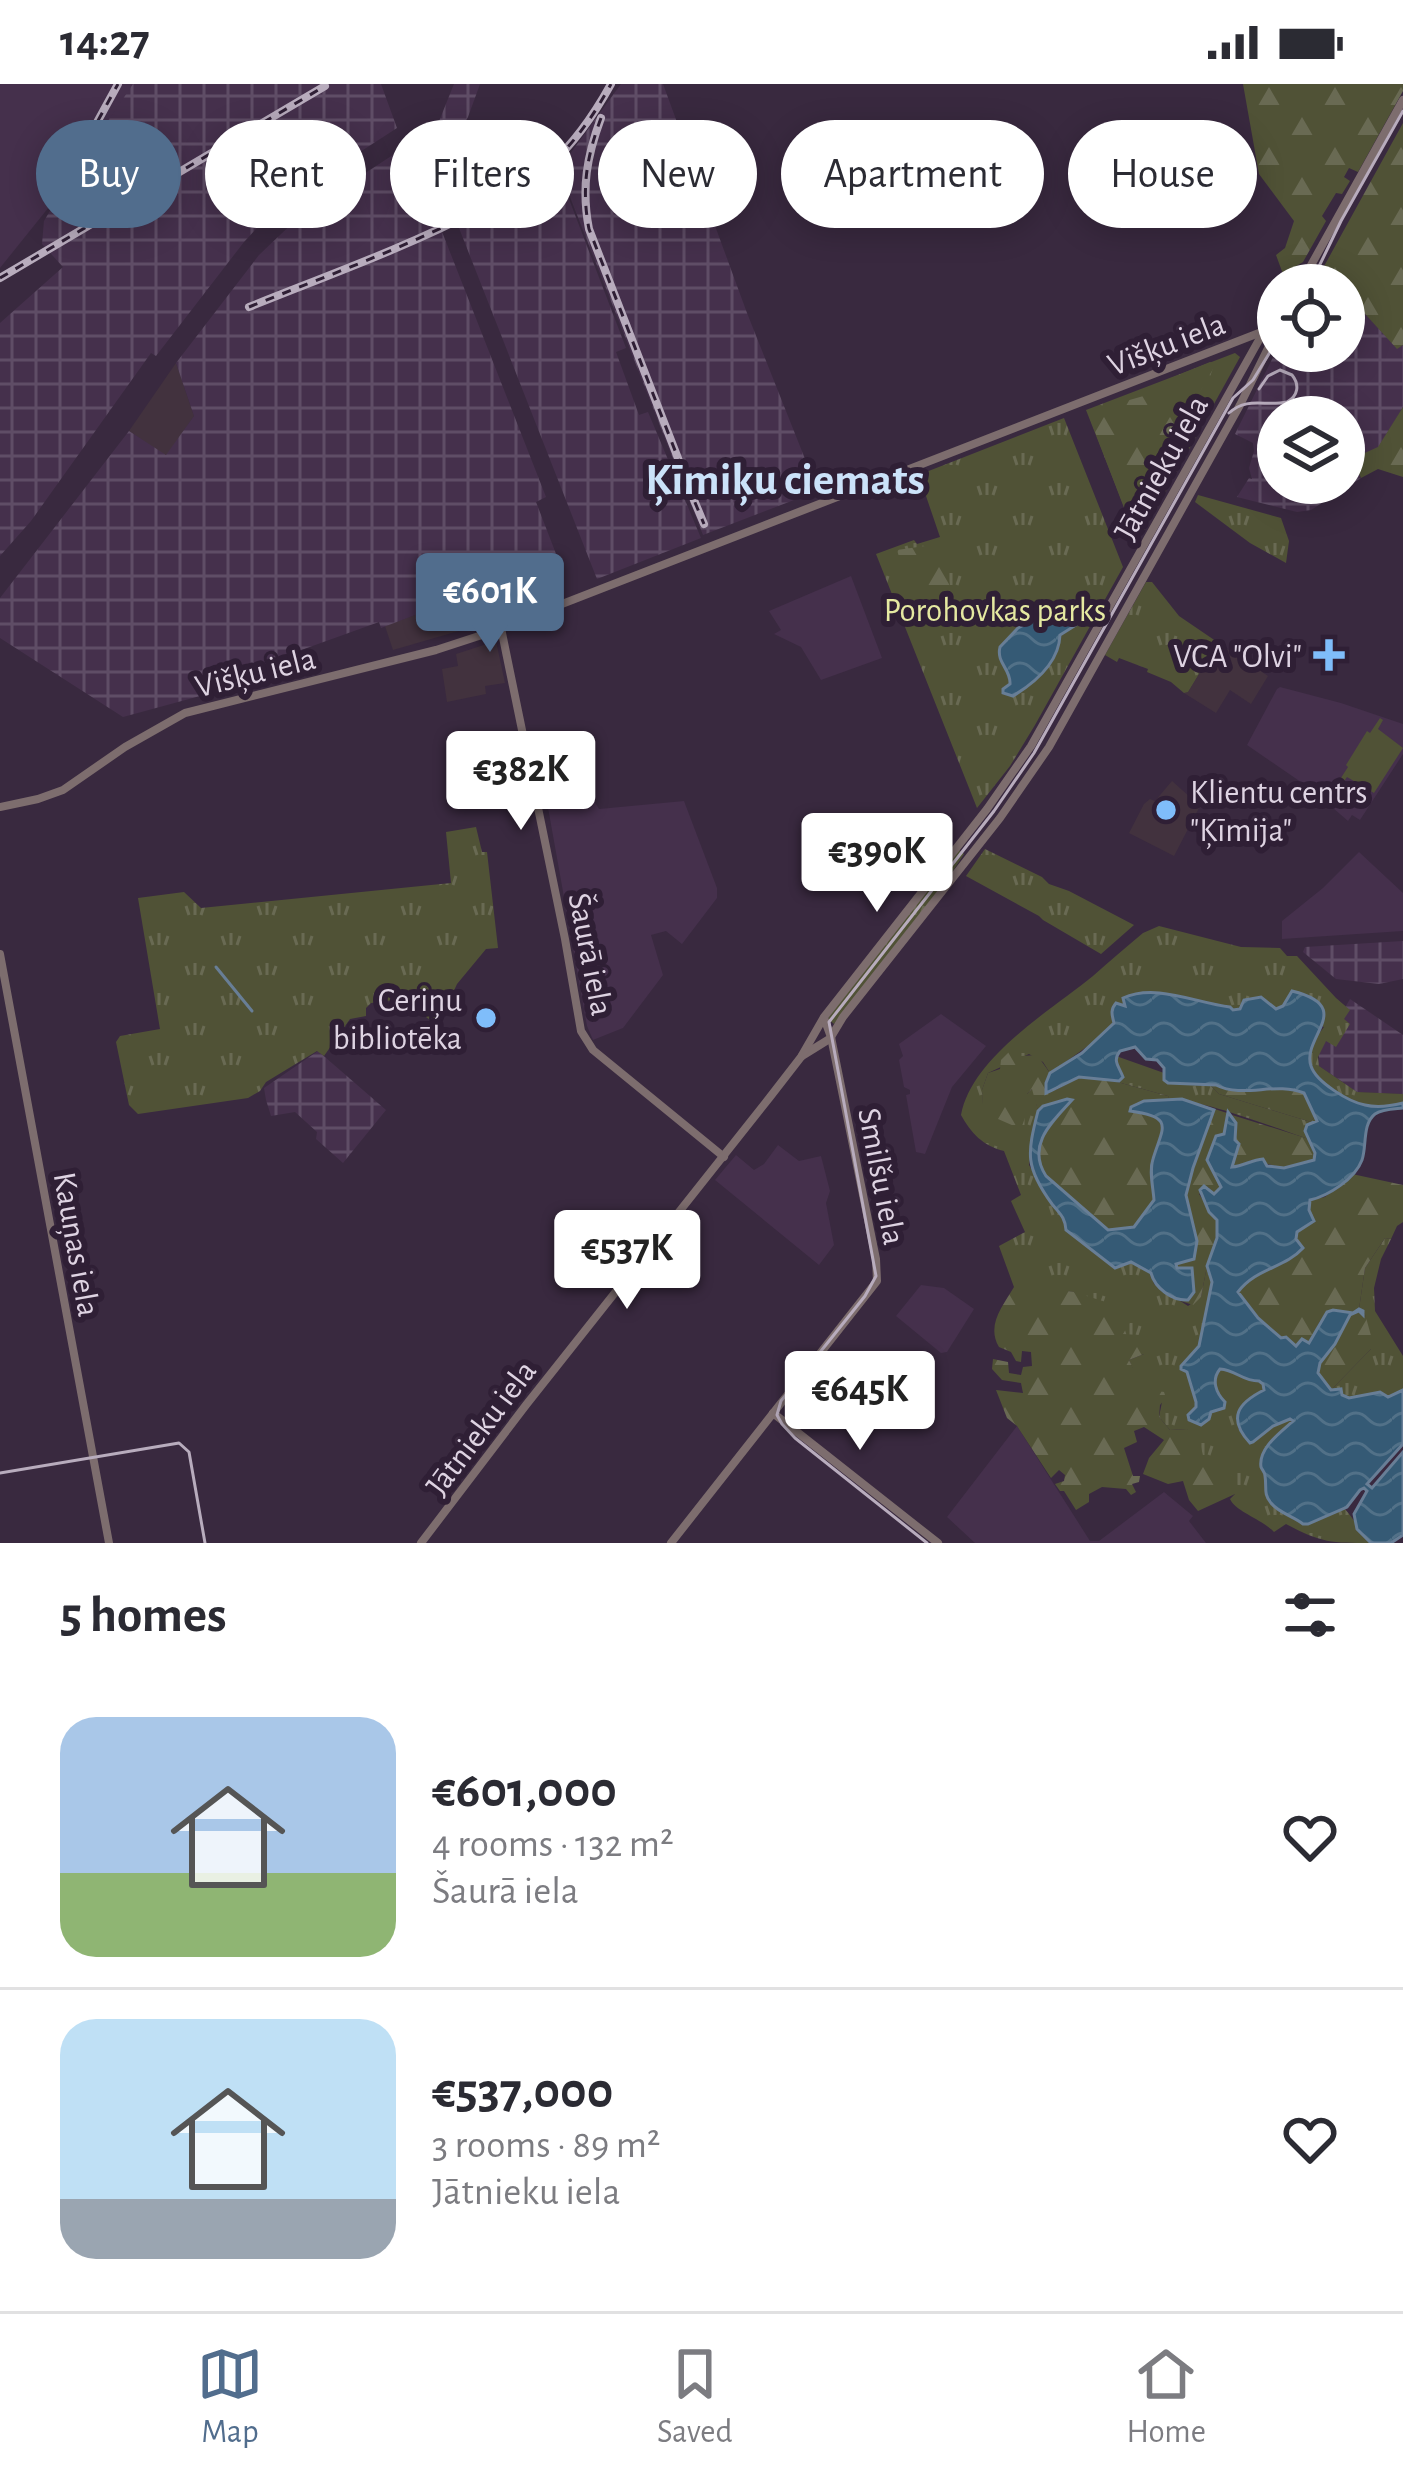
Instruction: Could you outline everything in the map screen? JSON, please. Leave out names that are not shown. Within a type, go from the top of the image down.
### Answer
[{"type":"street","points":[[1312,264],[1403,100]]},
{"type":"street","name":"Višķu iela","points":[[0,806],[38,800],[65,789],[185,713],[436,650],[501,628],[1257,334]]},
{"type":"street","points":[[1231,344],[1250,356]]},
{"type":"street","name":"Jātnieku iela","points":[[421,1543],[801,1057],[824,1017],[1031,746],[1257,344]]},
{"type":"street","name":"Jātnieku iela","points":[[801,1057],[831,1037],[1040,760],[1257,371]]},
{"type":"street","name":"Šaurā iela","points":[[501,628],[581,1030],[593,1051],[724,1156]]},
{"type":"street","name":"Kauņas iela","points":[[0,954],[110,1543]]},
{"type":"street","name":"Smilšu iela","points":[[671,1543],[878,1276],[824,1017]]},
{"type":"street","points":[[773,1413],[938,1543]]},
{"type":"shaded area","points":[[0,84],[133,84],[109,120],[36,120],[36,223],[0,268]]},
{"type":"shaded area","points":[[130,84],[381,84],[394,120],[390,120],[390,133],[366,148],[366,120],[205,120],[205,228],[257,228],[156,356],[151,353],[31,521],[0,556],[0,323],[63,267],[42,244],[43,228],[181,228],[181,120],[104,120]]},
{"type":"shaded area","points":[[454,84],[480,84],[466,120],[439,120]]},
{"type":"shaded area","points":[[621,84],[663,84],[676,120],[598,120],[598,228],[716,228],[815,484],[807,495],[703,535],[574,207],[574,148]]},
{"type":"shaded area","points":[[390,157],[390,228],[441,228],[546,497],[536,502],[558,559],[513,576],[517,589],[463,612],[457,599],[381,628],[379,622],[268,662],[270,677],[123,717],[0,638],[0,598],[129,431],[166,455],[194,416],[176,363],[259,255],[287,228],[366,228],[366,173]]},
{"type":"shaded area","points":[[574,212],[626,348],[616,352],[639,415],[648,412],[701,538],[597,579],[459,228],[574,228]]},
{"type":"shaded area","points":[[1365,314],[1397,348],[1403,345],[1403,407],[1378,448],[1365,456],[1365,396],[1257,396],[1257,502],[1237,497],[1252,479],[1249,468],[1254,451],[1253,443],[1235,434],[1266,372],[1365,372]]},
{"type":"shaded area","points":[[176,363],[194,416],[166,456],[129,431]]},
{"type":"shaded area","points":[[1265,504],[1320,504],[1297,512]]},
{"type":"shaded area","points":[[851,576],[882,658],[821,680],[801,647],[774,634],[781,630],[769,611]]},
{"type":"shaded area","points":[[458,599],[469,628],[393,650],[385,626]]},
{"type":"shaded area","points":[[496,641],[505,683],[485,686],[486,694],[447,702],[442,669],[458,666],[456,654]]},
{"type":"shaded area","points":[[1226,648],[1268,676],[1251,704],[1230,690],[1216,713],[1184,693],[1206,663],[1213,668]]},
{"type":"shaded area","points":[[1280,687],[1403,724],[1403,754],[1360,820],[1352,815],[1348,821],[1247,745]]},
{"type":"shaded area","points":[[1172,781],[1200,806],[1174,856],[1129,833],[1144,804],[1155,801]]},
{"type":"shaded area","points":[[589,793],[599,809],[684,801],[717,888],[717,898],[682,944],[666,931],[651,935],[663,975],[623,1028],[593,1040],[547,802]]},
{"type":"shaded area","points":[[1359,852],[1403,893],[1403,931],[1282,939],[1282,921]]},
{"type":"shaded area","points":[[1403,941],[1403,979],[1379,984],[1336,979],[1303,952],[1305,947]]},
{"type":"shaded area","points":[[1350,999],[1403,1035],[1403,1094],[1357,1092],[1319,1066],[1319,1052]]},
{"type":"shaded area","points":[[941,1014],[986,1046],[952,1087],[925,1154],[916,1152],[906,1095],[910,1090],[904,1087],[899,1044]]},
{"type":"shaded area","points":[[318,1051],[386,1110],[343,1163],[295,1112],[271,1116],[266,1100],[264,1088]]},
{"type":"shaded area","points":[[778,1145],[799,1161],[821,1156],[830,1191],[826,1203],[834,1245],[819,1265],[715,1180],[736,1155],[754,1170]]},
{"type":"shaded area","points":[[921,1285],[944,1288],[974,1309],[947,1352],[941,1353],[896,1316]]},
{"type":"shaded area","points":[[1017,1426],[1090,1541],[1099,1541],[1164,1492],[1193,1516],[1189,1521],[1206,1543],[975,1543],[947,1517]]},
{"type":"green space","points":[[1243,84],[1403,84],[1358,172],[1349,168],[1344,177],[1350,181],[1322,216],[1326,221],[1300,264],[1279,264],[1276,255],[1285,248],[1294,221],[1259,174],[1257,120],[1249,120]]},
{"type":"green space","points":[[1403,123],[1403,345],[1397,349],[1365,314],[1365,264],[1325,264]]},
{"type":"green space","points":[[1235,353],[1240,357],[1142,534],[1136,537],[1086,410]]},
{"type":"green space","points":[[1210,362],[1216,364],[1134,503],[1131,516],[1089,416],[1091,411],[1147,395],[1171,378]]},
{"type":"green space","points":[[1403,407],[1403,477],[1378,469],[1365,476],[1365,453],[1378,447]]},
{"type":"green space","name":"Porohovkas parks","points":[[1064,418],[1123,567],[1035,725],[977,808],[876,554],[914,540],[917,544],[940,537],[921,474]]},
{"type":"green space","points":[[1198,495],[1281,518],[1289,541],[1286,563],[1195,502]]},
{"type":"green space","points":[[936,547],[944,555],[952,596],[937,626],[927,624],[911,596],[897,550]]},
{"type":"green space","points":[[1146,582],[1152,582],[1179,616],[1226,648],[1212,668],[1205,664],[1188,692],[1148,669],[1105,655]]},
{"type":"green space","points":[[1380,718],[1378,729],[1403,748],[1374,793],[1347,777],[1331,800],[1346,765]]},
{"type":"green space","points":[[476,827],[482,852],[487,852],[498,948],[486,949],[457,984],[439,1023],[402,999],[371,1003],[366,1016],[350,1019],[324,1056],[317,1051],[248,1098],[138,1114],[129,1105],[116,1042],[120,1036],[160,1029],[138,898],[184,892],[201,908],[451,883],[446,832]]},
{"type":"green space","points":[[985,849],[1134,925],[1101,954],[966,876]]},
{"type":"green space","points":[[959,850],[964,854],[949,877],[834,1024],[828,1019],[831,1013]]},
{"type":"green space","points":[[1159,926],[1241,947],[1280,948],[1287,956],[1297,956],[1350,1010],[1344,1019],[1350,1024],[1336,1047],[1326,1041],[1319,1066],[1357,1092],[1403,1094],[1403,1103],[1363,1105],[1328,1086],[1314,1071],[1310,1053],[1324,1027],[1283,1006],[1232,1010],[1195,1000],[1128,1009],[1106,1033],[1050,1073],[1029,1054],[988,1073],[982,1090],[984,1119],[1027,1112],[1027,1094],[1033,1088],[1038,1111],[1029,1165],[1065,1219],[1151,1273],[1154,1284],[1188,1306],[1201,1297],[1207,1266],[1213,1282],[1199,1346],[1181,1366],[1197,1404],[1209,1416],[1220,1411],[1215,1381],[1220,1369],[1264,1384],[1264,1390],[1240,1408],[1238,1428],[1249,1442],[1281,1421],[1292,1420],[1273,1438],[1260,1463],[1284,1513],[1308,1524],[1344,1508],[1371,1543],[1327,1541],[1286,1524],[1274,1532],[1238,1508],[1230,1499],[1235,1494],[1203,1460],[1187,1429],[1170,1430],[1159,1417],[1162,1402],[1129,1360],[1144,1354],[1122,1335],[1124,1330],[1074,1292],[1014,1287],[999,1246],[1025,1232],[1011,1201],[1021,1195],[1004,1151],[978,1138],[961,1115],[968,1094],[1015,1037],[1143,933]]},
{"type":"green space","points":[[1009,1052],[1037,1055],[1056,1090],[1079,1077],[1103,1078],[1168,1096],[1167,1102],[1144,1101],[1131,1108],[1155,1117],[1162,1126],[1152,1164],[1154,1200],[1134,1227],[1108,1230],[1100,1226],[1046,1176],[1040,1145],[1071,1101],[1038,1111],[1032,1089],[1021,1129],[998,1119],[983,1119],[982,1090],[988,1073],[1000,1069]]},
{"type":"green space","points":[[1116,1056],[1164,1073],[1168,1083],[1211,1086],[1219,1094],[1311,1122],[1316,1114],[1317,1121],[1307,1126],[1309,1139],[1103,1078],[1119,1081]]},
{"type":"green space","points":[[1211,1086],[1288,1086],[1304,1092],[1316,1114],[1311,1122],[1219,1094]]},
{"type":"green space","points":[[1193,1102],[1227,1113],[1228,1120],[1217,1176],[1221,1187],[1214,1194],[1208,1187],[1199,1194],[1217,1220],[1217,1238],[1201,1297],[1193,1305],[1178,1300],[1188,1300],[1176,1263],[1196,1241],[1186,1195],[1208,1109]]},
{"type":"green space","points":[[1232,1115],[1309,1139],[1314,1160],[1284,1168],[1251,1160],[1232,1167],[1239,1144]]},
{"type":"green space","points":[[1352,1174],[1403,1185],[1403,1222],[1391,1239],[1385,1238],[1365,1268],[1356,1310],[1365,1314],[1371,1349],[1331,1390],[1318,1374],[1320,1363],[1335,1344],[1320,1321],[1309,1344],[1296,1346],[1269,1329],[1238,1292],[1302,1247],[1296,1239],[1310,1200],[1325,1197]]},
{"type":"green space","points":[[1385,1238],[1391,1239],[1374,1288],[1375,1311],[1403,1356],[1403,1390],[1388,1397],[1380,1392],[1349,1398],[1331,1390],[1371,1349],[1365,1314],[1359,1309],[1365,1268]]},
{"type":"green space","points":[[1014,1287],[1074,1292],[1125,1308],[1132,1319],[1123,1334],[1139,1335],[1146,1347],[1144,1354],[1129,1360],[1133,1368],[1144,1367],[1152,1390],[1164,1392],[1166,1398],[1159,1417],[1170,1430],[1187,1429],[1199,1438],[1204,1460],[1227,1467],[1238,1486],[1235,1494],[1198,1511],[1183,1481],[1168,1484],[1143,1474],[1164,1440],[1144,1427],[1134,1431],[1137,1442],[1124,1448],[1133,1476],[1140,1476],[1132,1484],[1136,1492],[1131,1495],[1126,1489],[1102,1487],[1076,1510],[1055,1484],[1064,1481],[1065,1475],[1059,1470],[1051,1478],[1007,1418],[996,1390],[1023,1393],[1021,1383],[1002,1380],[992,1369],[993,1359],[1008,1362],[1009,1373],[1021,1375],[1023,1367],[1032,1366],[1031,1352],[1022,1351],[1021,1362],[1016,1361],[1011,1352],[999,1347],[994,1331]]},
{"type":"water","points":[[1078,601],[1085,612],[1060,635],[1051,662],[1013,696],[1003,693],[1010,679],[1000,647],[1018,628]]},
{"type":"water","points":[[1292,991],[1321,1005],[1324,1014],[1310,1055],[1319,1078],[1358,1103],[1403,1103],[1403,1108],[1375,1114],[1366,1129],[1362,1160],[1353,1174],[1333,1191],[1310,1200],[1314,1221],[1297,1232],[1303,1248],[1238,1292],[1258,1318],[1296,1346],[1302,1339],[1309,1343],[1327,1312],[1359,1309],[1363,1311],[1363,1315],[1359,1311],[1350,1315],[1318,1373],[1331,1390],[1341,1389],[1349,1398],[1380,1392],[1388,1397],[1403,1390],[1403,1444],[1367,1484],[1372,1488],[1403,1452],[1403,1535],[1391,1543],[1371,1543],[1357,1529],[1354,1514],[1367,1491],[1364,1488],[1347,1507],[1308,1524],[1271,1503],[1261,1460],[1271,1441],[1293,1421],[1273,1426],[1250,1443],[1237,1419],[1242,1406],[1264,1390],[1259,1381],[1220,1369],[1215,1382],[1224,1408],[1211,1412],[1201,1425],[1188,1415],[1196,1402],[1181,1366],[1199,1346],[1212,1282],[1207,1266],[1217,1238],[1217,1220],[1200,1190],[1204,1186],[1214,1194],[1221,1187],[1207,1160],[1216,1136],[1224,1134],[1228,1112],[1236,1123],[1239,1144],[1232,1167],[1263,1159],[1267,1166],[1284,1168],[1314,1160],[1305,1131],[1317,1121],[1304,1093],[1168,1083],[1157,1060],[1146,1059],[1135,1047],[1118,1055],[1123,1077],[1119,1081],[1079,1077],[1046,1093],[1050,1073],[1082,1053],[1114,1023],[1113,1008],[1116,1003],[1125,1006],[1123,998],[1162,993],[1233,1010],[1240,1009],[1244,1000],[1261,997],[1276,1009]]},
{"type":"water","points":[[1182,1099],[1214,1110],[1186,1195],[1197,1241],[1194,1259],[1176,1264],[1177,1268],[1192,1268],[1194,1292],[1188,1300],[1165,1292],[1151,1273],[1131,1262],[1115,1268],[1066,1230],[1037,1180],[1030,1150],[1038,1111],[1072,1100],[1040,1144],[1041,1165],[1046,1176],[1108,1230],[1134,1227],[1154,1200],[1152,1164],[1162,1126],[1154,1117],[1130,1111],[1131,1107],[1144,1101]]},
{"type":"waterway","points":[[216,967],[252,1011]]},
{"type":"tram line","points":[[1320,264],[1403,111]]},
{"type":"tram line","points":[[1229,413],[1250,403],[1287,402],[1297,386],[1292,375],[1280,370],[1268,376],[1259,389]]},
{"type":"tram line","points":[[927,1543],[795,1438],[777,1415],[781,1401],[876,1276],[829,1022],[1034,753],[1233,398],[1258,372]]},
{"type":"tram line","points":[[0,1473],[179,1443],[189,1452],[205,1543]]},
{"type":"railway","points":[[98,120],[118,84]]},
{"type":"railway","points":[[249,307],[423,236],[516,190],[568,147],[611,84]]},
{"type":"railway","points":[[0,278],[325,86]]},
{"type":"railway","points":[[601,118],[587,172],[589,229],[688,484]]},
{"type":"railway","points":[[681,469],[704,524]]},
{"type":"place","name":"VCA \"Olvi\"","points":[[1329,655]]},
{"type":"place","name":"Klientu centrs \"Ķīmija\"","points":[[1166,810]]},
{"type":"place","name":"Ceriņu bibliotēka","points":[[486,1018]]},
{"type":"district","name":"Ķīmiķu ciemats","points":[[785,478]]}]
